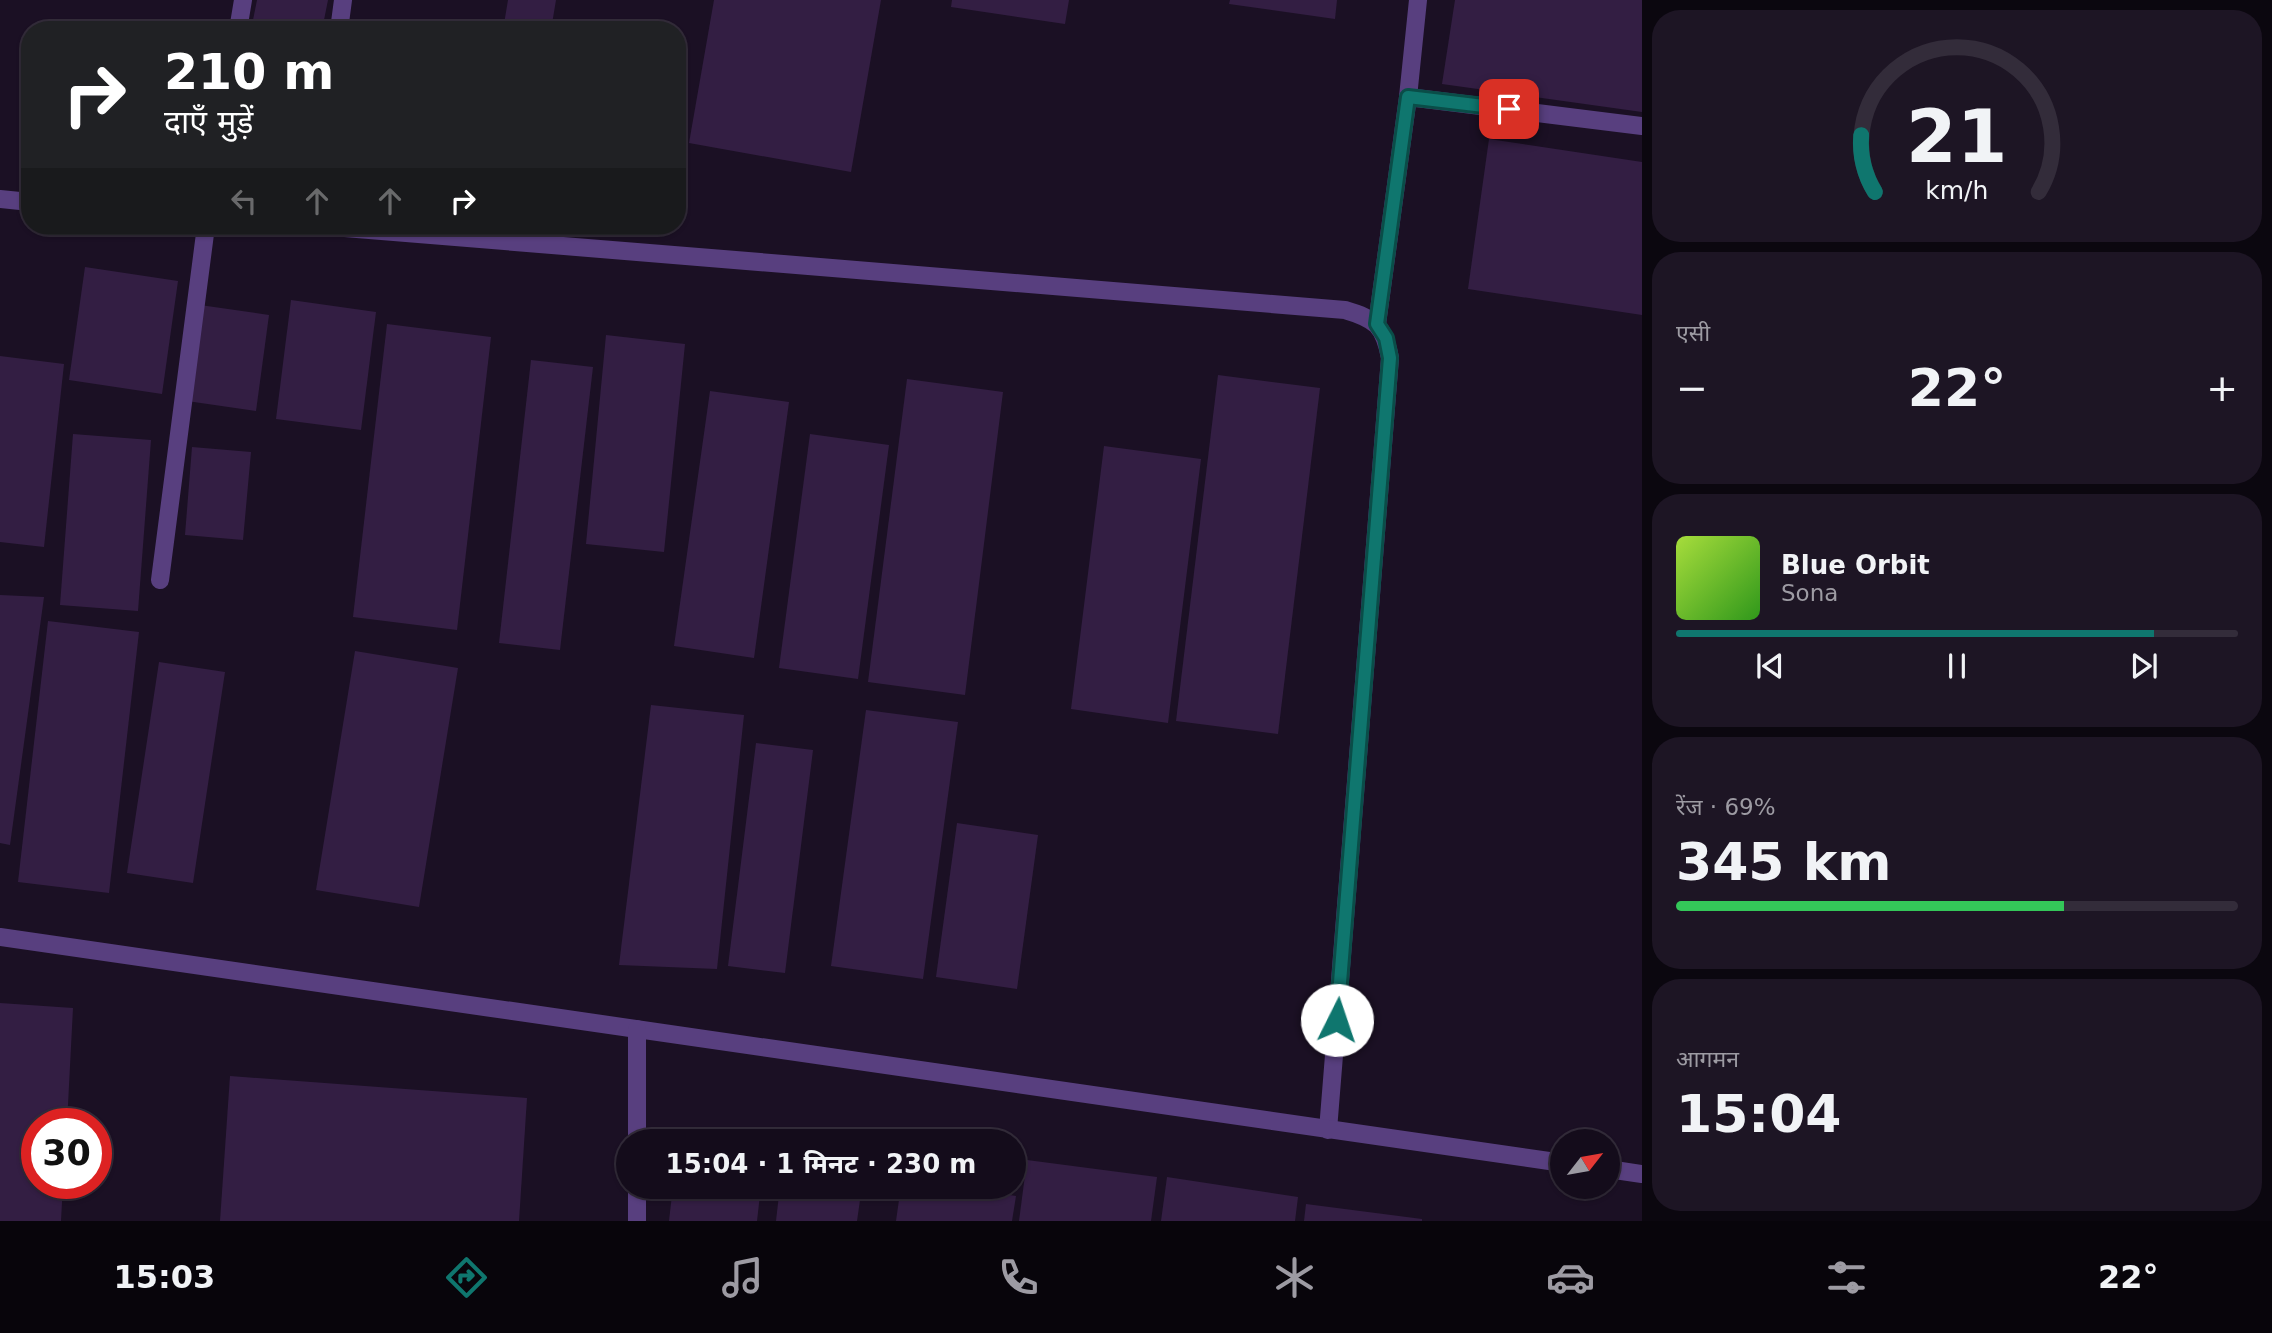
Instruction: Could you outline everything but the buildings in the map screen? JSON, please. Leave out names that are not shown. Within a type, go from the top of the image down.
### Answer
[{"type":"street","points":[[240,21],[243,0]]},
{"type":"street","points":[[340,21],[343,0]]},
{"type":"street","points":[[1377,324],[1408,97],[1418,0]]},
{"type":"street","points":[[1408,97],[1642,126]]},
{"type":"street","points":[[0,200],[21,201]]},
{"type":"street","points":[[160,580],[205,235]]},
{"type":"street","points":[[430,235],[1345,310],[1363,315],[1377,324],[1386,338],[1390,358],[1328,1130]]},
{"type":"street","points":[[0,937],[1550,1161]]},
{"type":"street","points":[[637,1029],[637,1129]]},
{"type":"street","points":[[1620,1171],[1642,1174]]},
{"type":"street","points":[[637,1199],[637,1221]]},
{"type":"route","points":[[1337,1020],[1390,358],[1386,338],[1377,324],[1408,97],[1509,109]]}]
